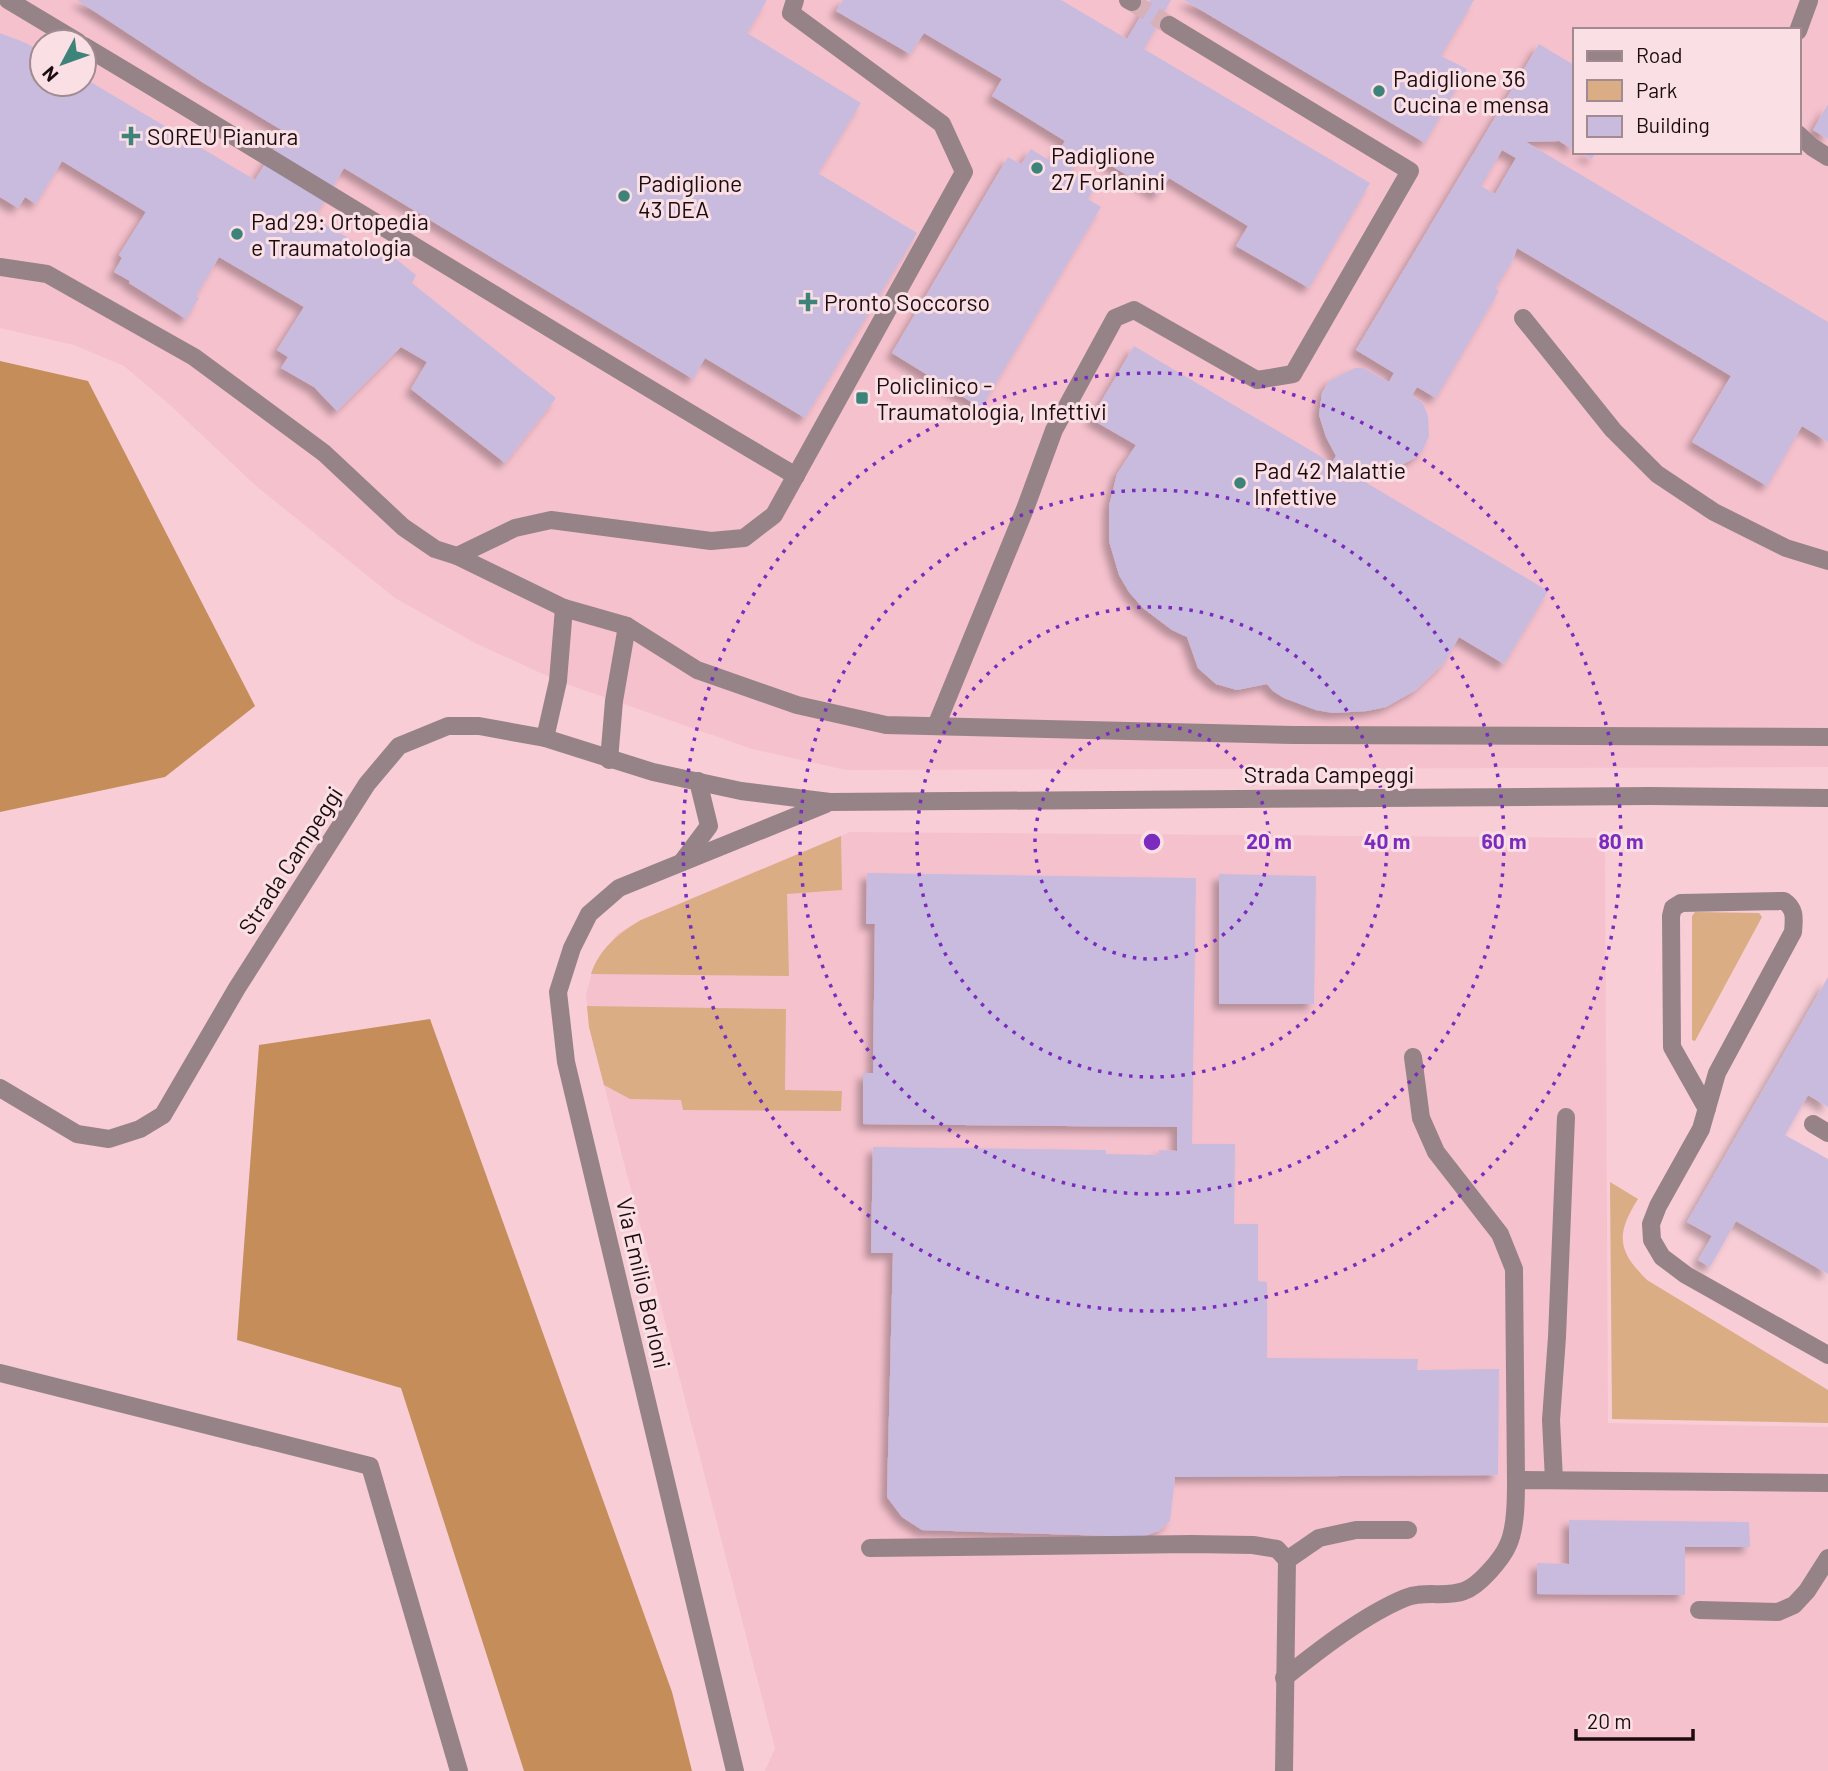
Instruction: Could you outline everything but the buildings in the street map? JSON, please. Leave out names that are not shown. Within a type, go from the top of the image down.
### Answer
[{"type":"street","points":[[8,0],[55,28]]},
{"type":"street","points":[[457,556],[515,528],[551,520],[711,541],[744,538],[774,515],[964,172],[942,124],[791,13],[795,0]]},
{"type":"street","points":[[1799,28],[1809,1]]},
{"type":"street","points":[[936,726],[1025,509],[1054,430],[1115,318],[1134,310],[1257,380],[1293,374],[1410,170],[1169,25]]},
{"type":"street","points":[[98,54],[309,180],[588,353],[796,476]]},
{"type":"street","points":[[1800,136],[1828,157]]},
{"type":"street","points":[[0,267],[47,274],[194,357],[324,453],[403,527],[435,549],[457,556],[564,608],[627,626],[697,670],[797,705],[886,725],[1293,735],[1828,737]]},
{"type":"street","points":[[1523,318],[1613,430],[1657,474],[1714,512],[1786,548],[1828,561]]},
{"type":"street","points":[[545,738],[558,681],[564,608]]},
{"type":"street","points":[[609,760],[614,701],[627,626]]},
{"type":"street","name":"Strada Campeggi","points":[[0,1088],[77,1134],[109,1139],[140,1129],[163,1115],[237,988],[367,784],[399,746],[448,726],[479,726],[545,738],[609,760],[741,791],[830,802],[1650,796],[1828,798]]},
{"type":"street","points":[[682,862],[709,826],[698,781]]},
{"type":"street","name":"Strada Campeggi","points":[[682,862],[830,802]]},
{"type":"street","name":"Via Emilio Borloni","points":[[682,862],[619,888],[589,914],[572,948],[558,992],[566,1062],[735,1771]]},
{"type":"street","points":[[1707,1109],[1672,1047],[1673,908],[1681,903],[1784,901],[1790,905],[1795,915],[1793,932],[1717,1073],[1707,1109],[1701,1129],[1658,1206],[1651,1224],[1652,1240],[1662,1257],[1686,1275],[1828,1355]]},
{"type":"street","points":[[1284,1678],[1364,1621],[1399,1601],[1424,1594],[1463,1592],[1491,1569],[1508,1544],[1516,1503],[1514,1269],[1500,1234],[1436,1152],[1421,1118],[1413,1058]]},
{"type":"street","points":[[1554,1480],[1551,1420],[1566,1116]]},
{"type":"street","points":[[0,1373],[370,1466],[459,1771]]},
{"type":"street","points":[[1516,1480],[1828,1483]]},
{"type":"street","points":[[1287,1560],[1319,1538],[1356,1530],[1408,1530]]},
{"type":"street","points":[[870,1548],[1253,1545],[1277,1549],[1287,1560],[1284,1771]]},
{"type":"street","points":[[1699,1610],[1778,1612],[1794,1605],[1807,1591],[1828,1558]]},
{"type":"shaded area","points":[[0,0],[1828,0],[1828,767],[846,770],[752,749],[558,681],[475,643],[395,598],[256,486],[124,366],[74,345],[0,328]]},
{"type":"shaded area","points":[[0,361],[88,381],[255,706],[165,777],[0,812]]},
{"type":"shaded area","points":[[850,832],[1605,838],[1608,1423],[1828,1427],[1828,1771],[765,1771],[775,1748],[589,1027],[586,994],[594,966],[617,934],[641,920]]},
{"type":"shaded area","points":[[430,1019],[672,1692],[692,1771],[524,1771],[401,1388],[237,1340],[259,1045]]},
{"type":"green space","points":[[841,836],[842,890],[787,894],[789,976],[591,974],[599,957],[611,942],[641,920]]},
{"type":"green space","points":[[1695,912],[1759,913],[1762,917],[1695,1041],[1692,1040],[1692,916]]},
{"type":"green space","points":[[587,1006],[786,1009],[785,1090],[842,1091],[841,1111],[683,1110],[681,1100],[630,1099],[604,1085],[589,1027]]},
{"type":"green space","points":[[1610,1182],[1638,1199],[1623,1233],[1625,1251],[1637,1270],[1647,1280],[1828,1390],[1828,1423],[1612,1419]]},
{"type":"tunnel","points":[[1132,2],[1169,25]]},
{"type":"place","name":"Padiglione 36 Cucina e mensa","points":[[1379,91]]},
{"type":"place","name":"SOREU Pianura","points":[[131,136]]},
{"type":"place","name":"Padiglione 27 Forlanini","points":[[1037,168]]},
{"type":"place","name":"Padiglione 43 DEA","points":[[624,196]]},
{"type":"place","name":"Pad 29: Ortopedia e Traumatologia","points":[[237,234]]},
{"type":"place","name":"Pronto Soccorso","points":[[808,302]]},
{"type":"place","name":"Policlinico - Traumatologia, Infettivi","points":[[862,398]]},
{"type":"place","name":"Pad 42 Malattie Infettive","points":[[1240,483]]}]
